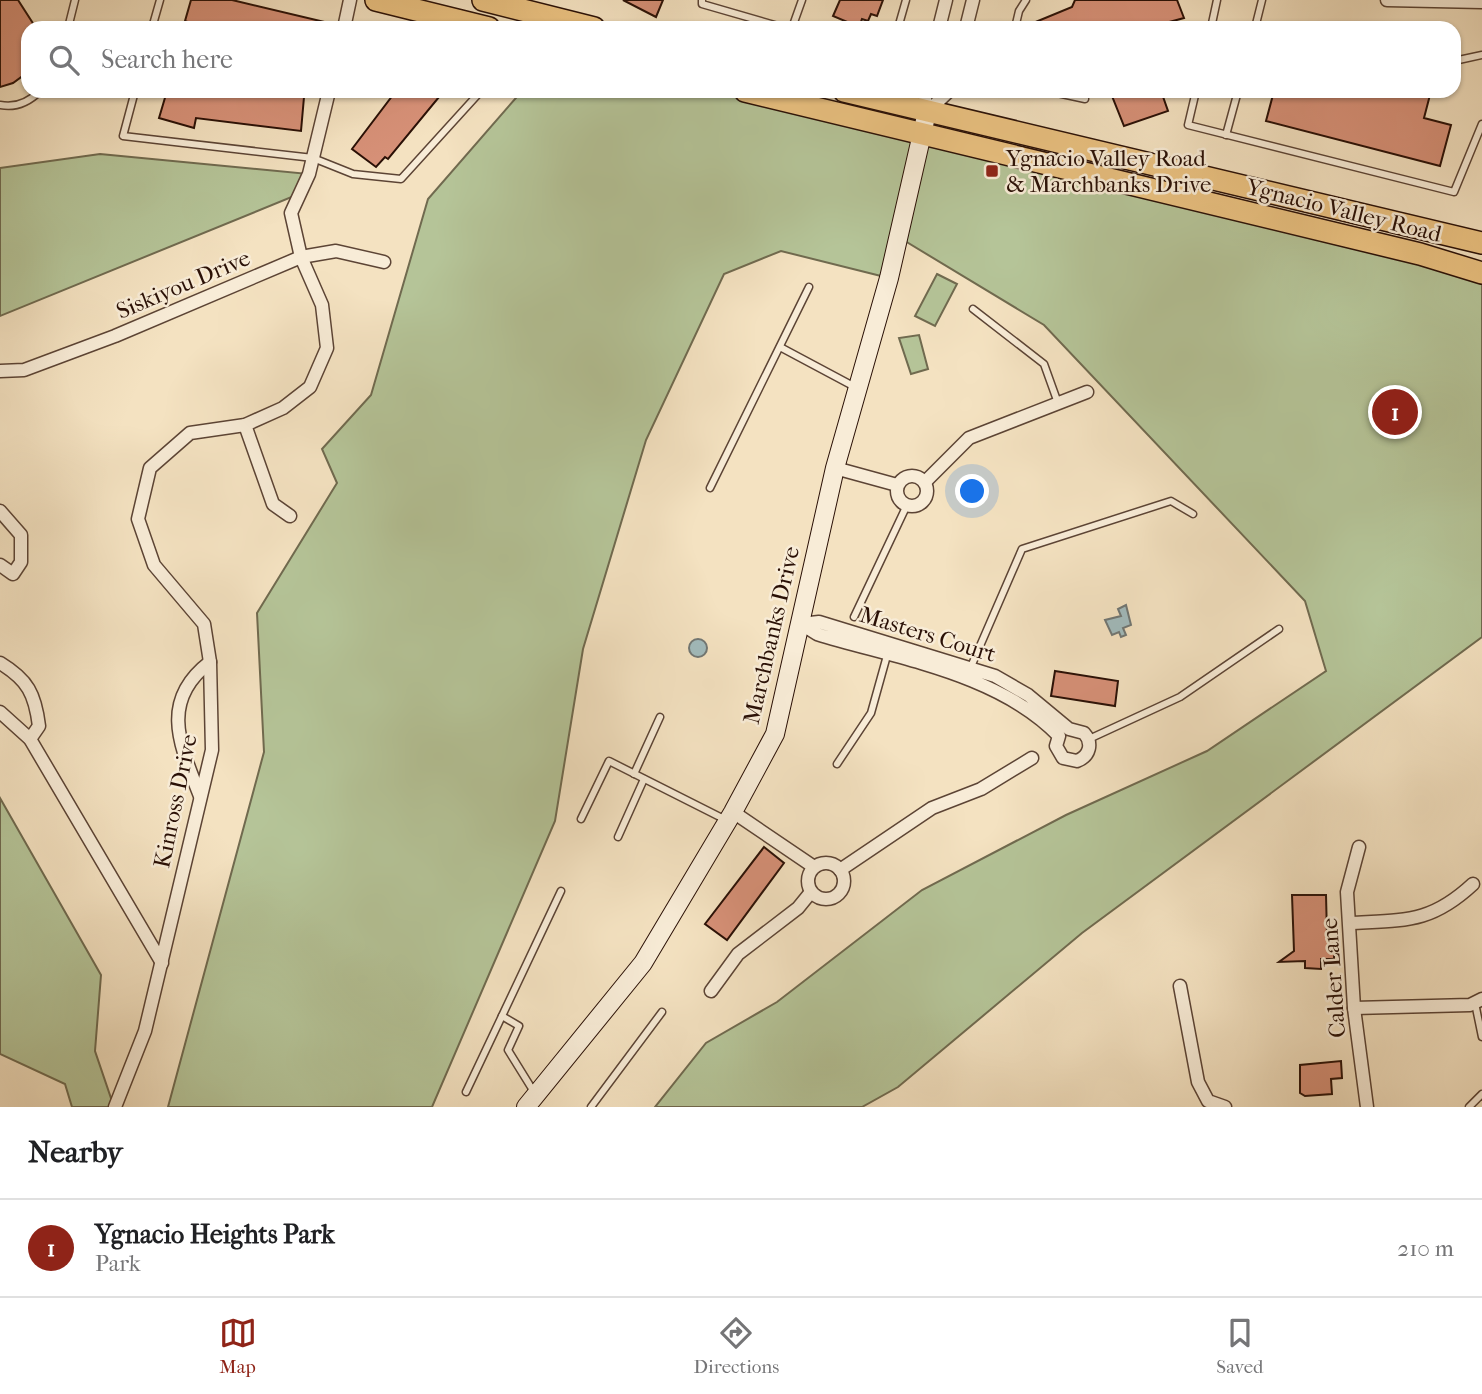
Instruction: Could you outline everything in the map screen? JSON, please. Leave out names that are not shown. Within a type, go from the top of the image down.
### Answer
[{"type":"highway","points":[[376,0],[461,21]]},
{"type":"highway","points":[[483,0],[566,21]]},
{"type":"highway","name":"Ygnacio Valley Road","points":[[773,98],[1420,254],[1482,272]]},
{"type":"highway","name":"Ygnacio Valley Road","points":[[896,98],[926,102],[1482,241]]},
{"type":"street","points":[[346,21],[350,0]]},
{"type":"street","points":[[941,21],[946,0]]},
{"type":"street","points":[[968,21],[973,0]]},
{"type":"street","points":[[1387,0],[1482,2]]},
{"type":"street","name":"Kinross Drive","points":[[115,1107],[145,1031],[212,750],[210,662],[204,624],[154,565],[138,519],[150,468],[190,433],[245,425],[283,408],[310,387],[327,348],[322,305],[300,257],[291,213],[309,174],[327,98]]},
{"type":"street","name":"Marchbanks Drive","points":[[532,1102],[643,963],[731,817],[775,734],[835,468],[893,264],[923,135],[926,102]]},
{"type":"street","name":"Siskiyou Drive","points":[[0,371],[23,370],[115,336],[300,257],[336,251],[384,262]]},
{"type":"street","points":[[925,482],[969,438],[1087,392]]},
{"type":"street","points":[[245,425],[273,505],[290,516]]},
{"type":"street","points":[[835,468],[897,485]]},
{"type":"street","points":[[912,475],[925,482],[927,491],[924,500],[916,505],[907,505],[899,500],[897,485],[903,478],[912,475]]},
{"type":"street","points":[[0,511],[21,535],[21,562],[13,574],[0,565]]},
{"type":"street","name":"Masters Court","points":[[801,624],[817,634],[971,667],[995,676],[1028,695],[1069,729],[1081,730],[1089,739],[1086,756],[1077,761],[1066,761],[1058,752],[1059,736],[1037,714],[966,680],[890,650]]},
{"type":"street","points":[[200,796],[177,729],[178,707],[185,687],[195,673],[210,662]]},
{"type":"street","points":[[0,663],[20,676],[36,702],[39,726],[30,739]]},
{"type":"street","points":[[0,712],[30,739],[162,963]]},
{"type":"street","points":[[840,870],[932,808],[981,789],[1032,758]]},
{"type":"street","points":[[731,817],[814,867]]},
{"type":"street","name":"Calder Lane","points":[[1359,847],[1347,891],[1354,1008],[1367,1107]]},
{"type":"street","points":[[827,863],[840,870],[844,881],[837,896],[821,899],[811,892],[808,877],[814,867],[827,863]]},
{"type":"street","points":[[1351,923],[1411,920],[1450,906],[1473,884]]},
{"type":"street","points":[[711,991],[738,954],[798,908],[811,892]]},
{"type":"street","points":[[1180,986],[1198,1082],[1208,1101],[1225,1107]]},
{"type":"street","points":[[1354,1008],[1479,1001]]},
{"type":"lane","points":[[70,21],[75,0]]},
{"type":"lane","points":[[154,21],[160,0]]},
{"type":"lane","points":[[702,0],[702,4],[761,21]]},
{"type":"lane","points":[[794,21],[802,0]]},
{"type":"lane","points":[[900,21],[906,0]]},
{"type":"lane","points":[[1017,21],[1026,0]]},
{"type":"lane","points":[[1212,21],[1217,0]]},
{"type":"lane","points":[[1257,21],[1262,0]]},
{"type":"lane","points":[[1461,60],[1482,55]]},
{"type":"lane","points":[[0,105],[11,107],[32,98]]},
{"type":"lane","points":[[133,98],[123,136],[313,158],[353,174],[401,178],[475,98]]},
{"type":"lane","points":[[1080,98],[1085,99]]},
{"type":"lane","points":[[1194,98],[1188,125],[1454,192],[1482,124]]},
{"type":"lane","points":[[1226,135],[1236,98]]},
{"type":"lane","points":[[710,488],[809,287]]},
{"type":"lane","points":[[973,309],[1044,364],[1058,403]]},
{"type":"lane","points":[[780,347],[857,388]]},
{"type":"lane","points":[[966,680],[1022,550],[1171,501],[1193,514]]},
{"type":"lane","points":[[854,617],[907,505]]},
{"type":"lane","points":[[1089,739],[1180,697],[1279,629]]},
{"type":"lane","points":[[837,764],[871,713],[890,650]]},
{"type":"lane","points":[[634,774],[660,717]]},
{"type":"lane","points":[[581,820],[609,761],[643,779],[731,817]]},
{"type":"lane","points":[[618,837],[643,779]]},
{"type":"lane","points":[[466,1092],[561,891]]},
{"type":"lane","points":[[1479,1001],[1482,1037]]},
{"type":"lane","points":[[591,1107],[662,1012]]},
{"type":"lane","points":[[502,1016],[519,1026],[508,1050],[532,1102]]},
{"type":"lane","points":[[1469,1107],[1482,1094]]},
{"type":"green space","points":[[516,98],[773,98],[1482,273],[1482,637],[1082,933],[898,1087],[862,1107],[655,1107],[706,1043],[777,1002],[922,890],[1066,815],[1207,751],[1326,671],[1305,601],[1044,325],[900,238],[889,278],[781,251],[724,274],[646,440],[583,649],[555,821],[432,1107],[168,1107],[264,752],[257,613],[337,483],[322,449],[371,395],[428,199]]},
{"type":"green space","points":[[100,154],[309,174],[299,194],[0,316],[0,168]]},
{"type":"green space","points":[[937,274],[957,284],[935,326],[915,316]]},
{"type":"green space","points":[[919,335],[928,369],[911,374],[899,338]]},
{"type":"green space","points":[[0,798],[101,975],[95,1051],[114,1107],[72,1107],[65,1084],[0,1054]]},
{"type":"water","points":[[1126,605],[1131,625],[1123,628],[1126,635],[1121,637],[1119,632],[1112,635],[1105,620],[1121,616],[1118,609]]},
{"type":"water","points":[[698,639],[704,642],[707,648],[704,654],[698,657],[692,654],[689,648],[692,642]]},
{"type":"building","points":[[0,0],[18,0],[32,21],[21,21],[21,77],[0,87]]},
{"type":"building","points":[[191,0],[232,0],[320,21],[185,21]]},
{"type":"building","points":[[623,0],[663,0],[656,17]]},
{"type":"building","points":[[840,0],[883,0],[877,16],[871,14],[868,21],[845,21],[833,16]]},
{"type":"building","points":[[1075,0],[1177,0],[1184,18],[1173,21],[1038,21],[1072,7]]},
{"type":"building","points":[[165,98],[304,98],[301,131],[196,118],[194,128],[159,118]]},
{"type":"building","points":[[391,98],[438,98],[388,159],[385,157],[376,167],[352,149]]},
{"type":"building","points":[[1113,98],[1163,98],[1168,111],[1124,126]]},
{"type":"building","points":[[1272,98],[1429,98],[1424,118],[1451,125],[1440,166],[1266,121]]},
{"type":"building","points":[[1055,671],[1118,681],[1115,706],[1051,696]]},
{"type":"building","points":[[764,847],[784,863],[727,940],[705,924]]},
{"type":"building","points":[[1292,895],[1326,895],[1327,935],[1334,936],[1334,959],[1321,959],[1321,969],[1305,968],[1305,961],[1279,962],[1294,951]]},
{"type":"building","points":[[1341,1061],[1342,1078],[1331,1079],[1332,1094],[1305,1096],[1300,1093],[1300,1065]]},
{"type":"place","name":"Ygnacio Valley Road & Marchbanks Drive","points":[[992,171]]},
{"type":"place","name":"Ygnacio Heights Park","points":[[1395,412]]}]
